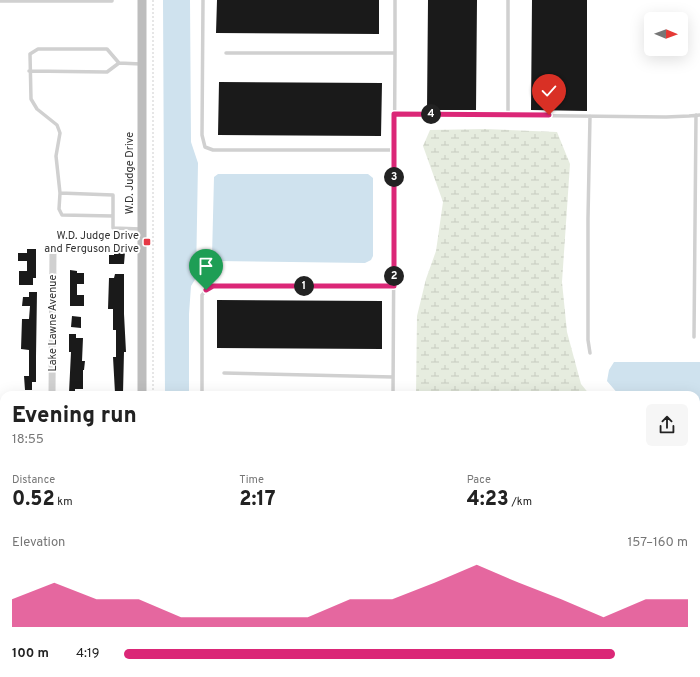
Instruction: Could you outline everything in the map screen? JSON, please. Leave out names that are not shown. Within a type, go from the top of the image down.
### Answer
[{"type":"street","name":"W.D. Judge Drive","points":[[142,0],[142,391]]},
{"type":"street","name":"Lake Lawne Avenue","points":[[52,391],[53,250]]},
{"type":"lane","points":[[0,0],[112,0]]},
{"type":"lane","points":[[203,0],[202,135],[205,147],[213,150],[394,150]]},
{"type":"lane","points":[[393,391],[395,0]]},
{"type":"lane","points":[[508,0],[508,115]]},
{"type":"lane","points":[[113,216],[62,214],[59,209],[60,194],[56,156],[60,133],[57,125],[37,109],[31,99],[29,71],[30,54],[38,50],[107,49],[119,63]]},
{"type":"lane","points":[[226,53],[395,54]]},
{"type":"lane","points":[[29,71],[108,72],[119,63],[142,64]]},
{"type":"lane","points":[[394,114],[666,117],[698,115],[694,337]]},
{"type":"lane","points":[[590,116],[588,218],[588,340],[590,353]]},
{"type":"lane","points":[[60,194],[113,195],[113,228],[142,229]]},
{"type":"lane","points":[[202,391],[202,296],[206,290],[213,286],[394,286]]},
{"type":"lane","points":[[224,373],[393,377]]},
{"type":"path","points":[[153,0],[154,391]]},
{"type":"green space","points":[[485,129],[557,132],[570,164],[562,282],[567,332],[581,384],[587,391],[416,391],[417,316],[426,279],[436,251],[443,202],[423,146],[430,130]]},
{"type":"water","points":[[163,0],[190,0],[191,142],[198,163],[196,278],[191,286],[189,314],[189,391],[165,391]]},
{"type":"water","points":[[218,174],[368,174],[373,178],[373,256],[371,260],[365,263],[216,261],[212,257],[214,177]]},
{"type":"water","points":[[614,362],[700,362],[700,391],[616,391],[607,381],[609,370]]},
{"type":"building","points":[[217,0],[379,0],[379,34],[216,33]]},
{"type":"building","points":[[428,0],[477,0],[476,110],[427,110]]},
{"type":"building","points":[[532,0],[587,0],[587,111],[531,110]]},
{"type":"building","points":[[219,82],[382,83],[381,136],[218,135]]},
{"type":"building","points":[[27,249],[36,249],[36,278],[33,278],[33,285],[19,285],[19,271],[27,271],[27,261],[18,261],[18,253],[27,253]]},
{"type":"building","points":[[114,252],[125,252],[124,264],[109,264],[109,255],[114,255]]},
{"type":"building","points":[[70,270],[77,271],[77,273],[84,273],[84,284],[77,284],[77,295],[84,295],[84,306],[70,306]]},
{"type":"building","points":[[115,274],[124,274],[126,352],[124,352],[123,391],[115,391],[113,357],[116,357],[116,330],[113,330],[113,309],[108,309],[109,278],[114,278]]},
{"type":"building","points":[[29,292],[37,292],[36,382],[32,382],[32,390],[25,390],[24,376],[29,376],[29,350],[21,349],[22,319],[29,319],[30,306],[22,306],[23,297],[29,297]]},
{"type":"building","points":[[217,300],[382,301],[382,349],[217,348]]},
{"type":"building","points":[[72,316],[81,317],[81,328],[71,327]]},
{"type":"building","points":[[69,334],[76,334],[76,338],[83,338],[82,361],[85,361],[83,370],[83,389],[69,391],[71,352],[69,352]]},
{"type":"place","name":"W.D. Judge Drive and Ferguson Drive","points":[[147,242]]},
{"type":"route","points":[[206,290],[213,286],[394,286],[394,114],[549,115]]}]
